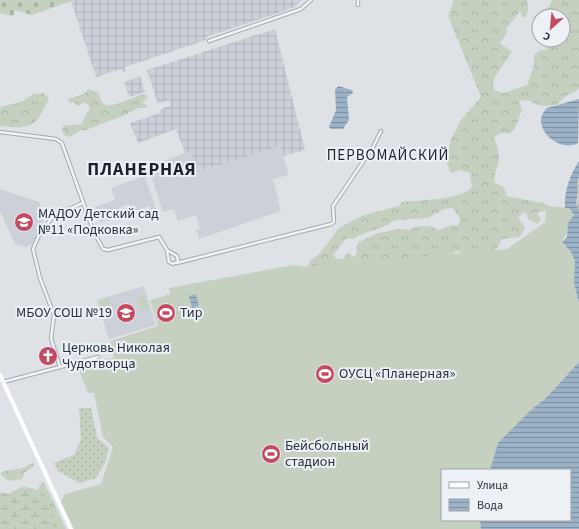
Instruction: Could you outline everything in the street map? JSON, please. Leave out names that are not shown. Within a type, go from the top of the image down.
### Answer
[{"type":"main road","points":[[0,375],[71,529]]},
{"type":"street","points":[[209,41],[301,9],[311,0]]},
{"type":"street","points":[[358,0],[358,5]]},
{"type":"street","points":[[0,132],[56,139],[62,143],[83,203],[99,244],[103,249],[108,250],[157,236],[161,238],[167,250],[170,263],[174,264],[331,224],[334,222],[334,206],[373,147],[381,131]]},
{"type":"street","points":[[60,367],[51,338],[54,315],[40,278],[33,249],[39,235],[54,215],[83,203]]},
{"type":"street","points":[[167,250],[183,262]]},
{"type":"street","points":[[168,259],[169,256],[173,254]]},
{"type":"street","points":[[174,264],[178,259]]},
{"type":"street","points":[[3,382],[98,357]]},
{"type":"shaded area","points":[[301,0],[295,7],[206,37],[206,40],[125,67],[125,71],[123,72],[121,69],[96,77],[71,1]]},
{"type":"shaded area","points":[[275,29],[305,150],[283,156],[280,146],[197,172],[190,152],[185,153],[176,129],[138,143],[130,123],[160,113],[159,110],[171,105],[169,100],[158,104],[147,70]]},
{"type":"shaded area","points":[[140,76],[145,92],[129,97],[124,82]]},
{"type":"shaded area","points":[[280,146],[289,175],[273,179],[281,211],[199,239],[196,230],[200,229],[196,215],[178,221],[174,209],[163,212],[148,167],[190,151],[197,172]]},
{"type":"shaded area","points":[[145,176],[156,209],[151,210],[149,206],[132,212],[129,204],[119,208],[122,217],[100,222],[95,207],[115,200],[111,188]]},
{"type":"shaded area","name":"МАДОУ Детский сад №11 «Подковка»","points":[[0,189],[39,202],[46,217],[32,244],[26,247],[15,244],[0,211]]},
{"type":"shaded area","name":"МБОУ СОШ №19","points":[[144,286],[156,325],[109,339],[97,300]]},
{"type":"green space","points":[[0,0],[74,0],[32,15],[15,10],[13,16],[0,13]]},
{"type":"green space","points":[[454,0],[527,0],[528,10],[526,17],[523,17],[520,11],[506,29],[507,33],[500,43],[512,52],[494,78],[494,90],[504,93],[527,85],[534,65],[534,55],[540,50],[546,50],[547,48],[571,48],[571,8],[546,8],[552,0],[579,0],[579,88],[559,103],[551,106],[539,105],[528,100],[519,101],[522,110],[517,125],[511,133],[502,133],[494,137],[499,157],[495,175],[495,183],[504,187],[507,196],[543,203],[553,208],[537,213],[541,219],[538,224],[529,220],[525,212],[518,217],[525,228],[520,237],[502,239],[498,247],[491,253],[482,251],[482,260],[457,251],[449,256],[306,270],[311,260],[319,254],[340,227],[364,215],[399,206],[402,202],[440,199],[459,195],[472,187],[470,173],[460,170],[451,173],[447,164],[449,146],[452,137],[461,120],[481,97],[448,16]],"holes":[[[451,208],[454,209],[460,219],[459,225],[452,225],[439,230],[429,226],[419,226],[409,230],[399,229],[378,233],[359,242],[357,245],[356,256],[353,257],[349,252],[342,259],[335,258],[334,254],[347,238],[354,239],[396,220],[428,218],[444,209]]]},
{"type":"green space","points":[[88,89],[98,92],[102,102],[106,105],[117,104],[146,94],[148,98],[142,102],[148,106],[145,108],[138,108],[125,115],[86,130],[81,130],[70,137],[65,136],[62,130],[63,126],[82,124],[90,109],[84,102],[78,106],[74,102],[69,103],[68,99],[84,94]]},
{"type":"green space","points":[[43,93],[49,98],[36,121],[26,127],[0,126],[0,107],[21,102],[33,94]]},
{"type":"green space","points":[[579,175],[579,210],[576,204],[578,194],[577,180]]},
{"type":"green space","name":"ОУСЦ «Планерная»","points":[[546,206],[569,208],[574,213],[572,220],[568,223],[568,231],[562,243],[571,252],[575,261],[574,283],[579,304],[579,362],[545,399],[532,409],[499,443],[490,469],[441,469],[441,521],[480,521],[481,529],[74,529],[61,502],[65,494],[101,484],[113,447],[103,437],[94,393],[88,393],[78,368],[81,365],[114,357],[110,341],[158,326],[150,300],[170,294],[169,288],[294,265],[306,267],[507,249],[545,222]]},
{"type":"green space","points":[[145,295],[149,309],[141,312],[137,298]]},
{"type":"green space","points":[[109,298],[111,304],[101,307],[99,301]]},
{"type":"green space","points":[[79,408],[91,408],[97,437],[109,448],[105,463],[96,478],[79,483],[58,471],[54,463],[74,455],[81,440]]},
{"type":"green space","points":[[34,463],[34,466],[25,472],[22,479],[8,481],[0,474],[5,471],[22,468]]},
{"type":"green space","points":[[42,482],[44,482],[66,529],[52,529],[53,523],[51,513],[37,490]]},
{"type":"green space","points":[[23,486],[37,490],[51,509],[53,523],[52,529],[0,529],[0,492],[9,494]]},
{"type":"water","points":[[338,86],[352,90],[353,93],[347,97],[349,120],[343,129],[331,129],[329,127],[336,110],[335,90]]},
{"type":"water","points":[[579,99],[578,143],[562,145],[555,142],[543,130],[541,123],[542,115],[547,108]]},
{"type":"water","points":[[579,161],[576,204],[579,210],[579,304],[574,283],[575,261],[571,252],[562,242],[567,237],[568,223],[574,215],[569,208],[565,208],[565,202],[570,178]]},
{"type":"water","points":[[196,294],[199,306],[192,308],[189,296]]},
{"type":"water","points":[[579,362],[579,529],[481,529],[480,521],[571,521],[571,469],[490,469],[498,443],[532,409],[545,399]]},
{"type":"place","name":"МАДОУ Детский сад №11 «Подковка»","points":[[24,222]]},
{"type":"place","name":"МБОУ СОШ №19","points":[[126,313]]},
{"type":"place","name":"Тир","points":[[166,313]]},
{"type":"place","name":"Церковь Николая Чудотворца","points":[[48,356]]},
{"type":"place","name":"ОУСЦ «Планерная»","points":[[325,374]]},
{"type":"place","name":"Бейсбольный стадион","points":[[271,454]]},
{"type":"district","name":"ПЕРВОМАЙСКИЙ","points":[[388,155]]},
{"type":"district","name":"ПЛАНЕРНАЯ","points":[[142,169]]}]
